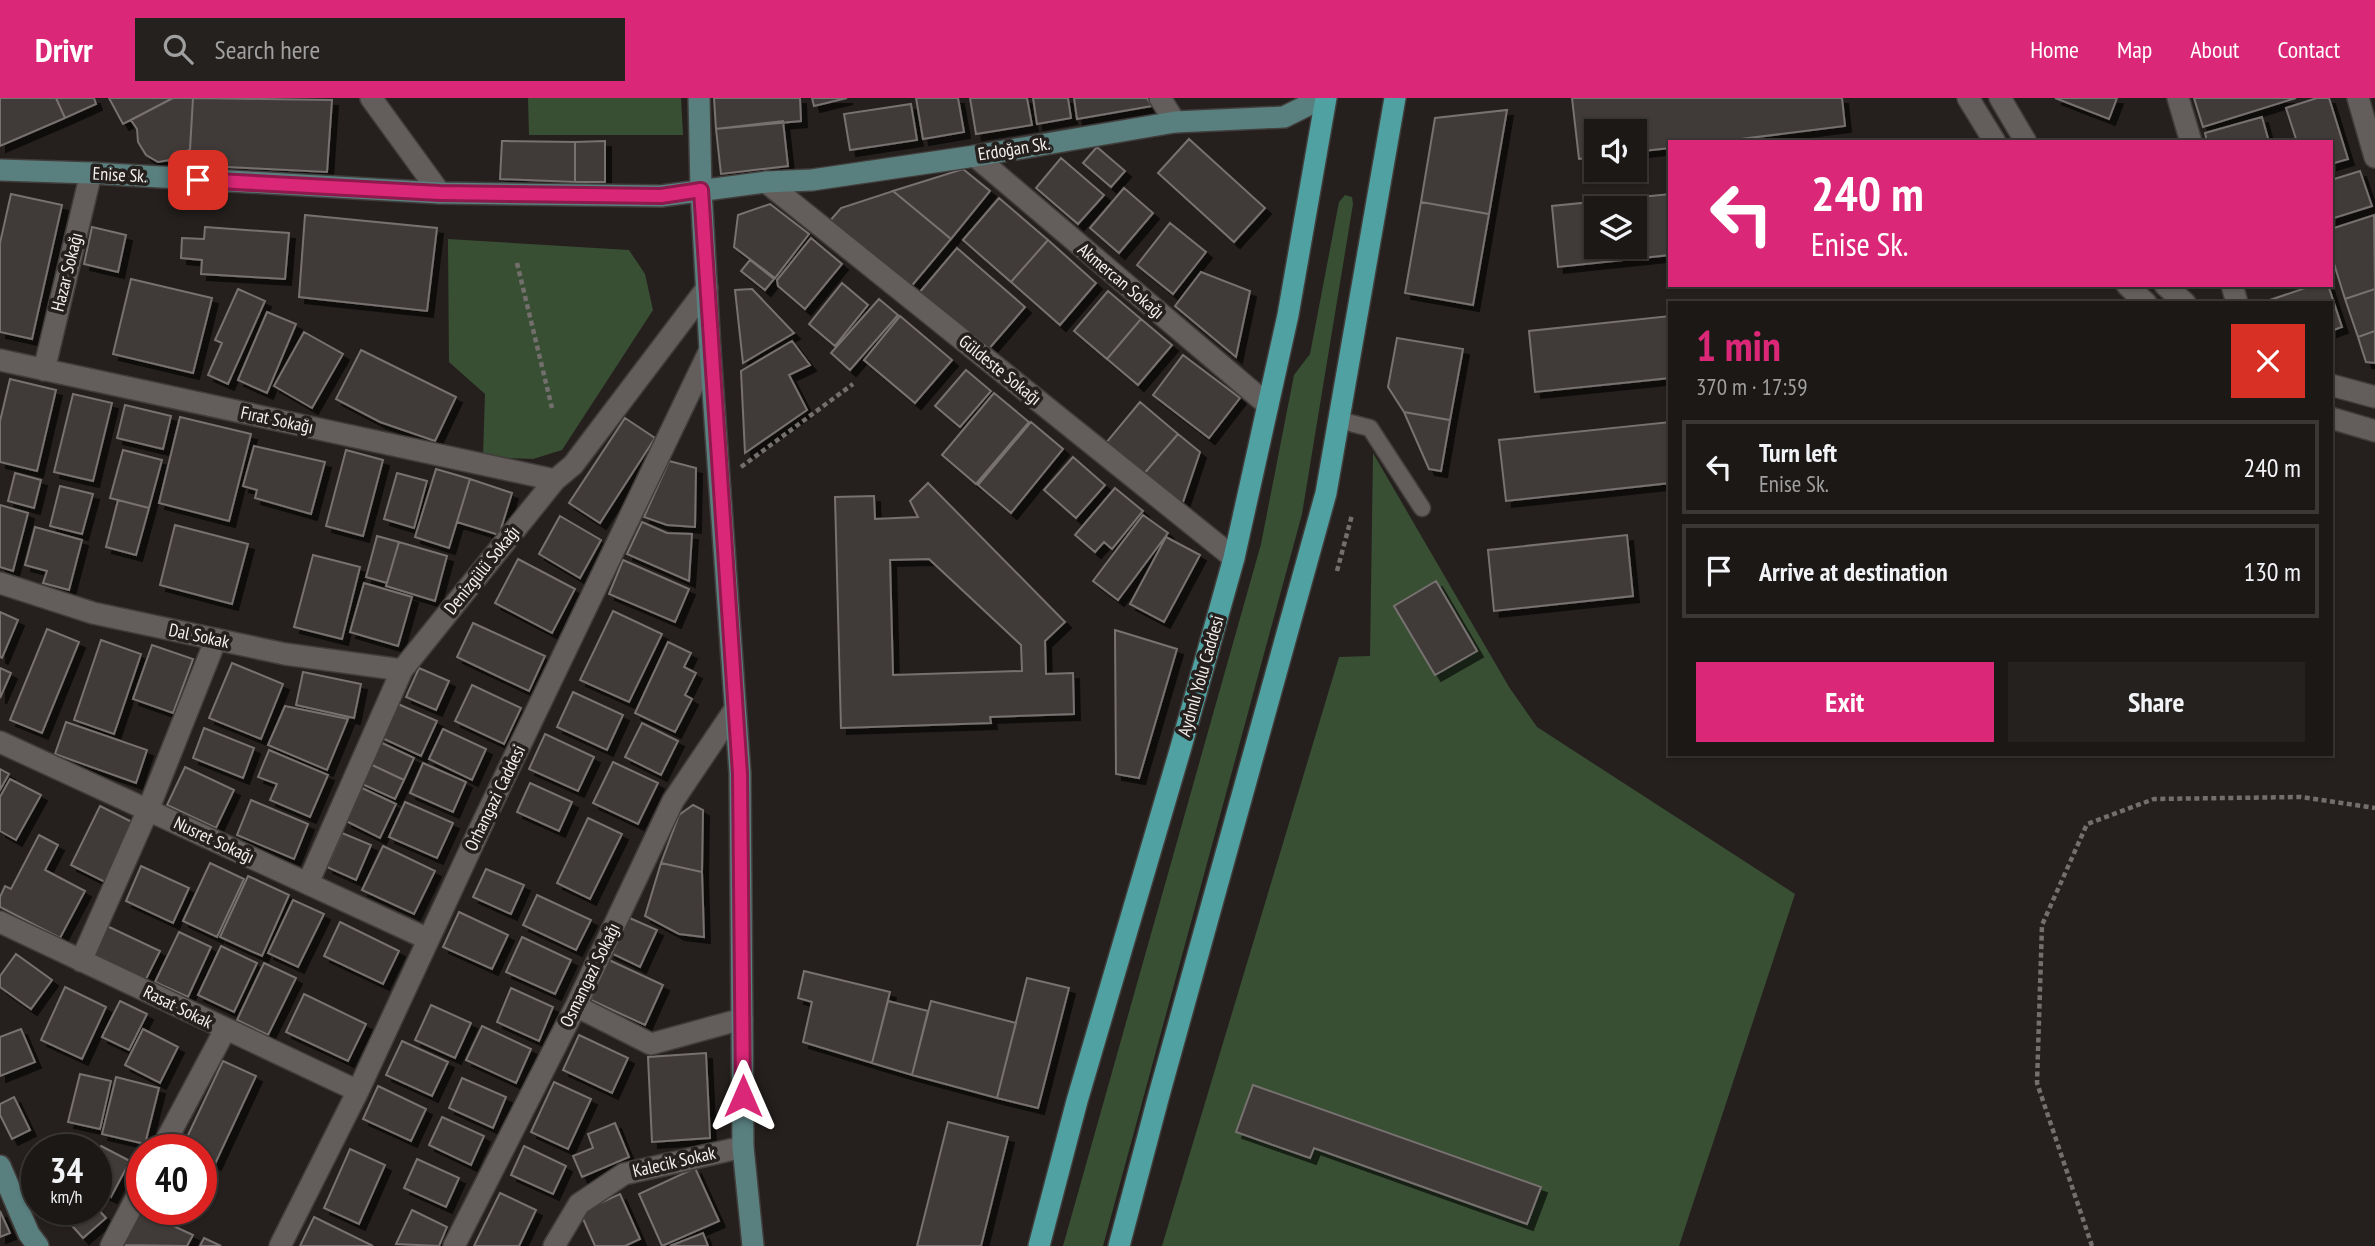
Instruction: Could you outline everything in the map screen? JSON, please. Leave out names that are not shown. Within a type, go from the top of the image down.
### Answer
[{"type":"main road","name":"Aydınlı Yolu Caddesi","points":[[1039,1246],[1077,1101],[1234,558],[1288,315],[1324,98]]},
{"type":"main road","points":[[1119,1246],[1326,493],[1395,98]]},
{"type":"street","points":[[371,98],[440,193]]},
{"type":"street","points":[[699,98],[710,350],[740,774],[743,1147],[753,1246]]},
{"type":"street","points":[[1160,98],[1175,122]]},
{"type":"street","name":"Erdoğan Sk.","points":[[701,190],[766,182],[812,180],[1175,122],[1284,117],[1324,98]]},
{"type":"street","points":[[1968,98],[1995,140]]},
{"type":"street","points":[[2000,98],[2025,140]]},
{"type":"street","points":[[2178,98],[2190,140]]},
{"type":"street","points":[[2358,98],[2375,157]]},
{"type":"street","name":"Akmercan Sokağı","points":[[975,156],[1268,405]]},
{"type":"street","name":"Enise Sk.","points":[[0,170],[440,193],[661,196],[701,190]]},
{"type":"street","name":"Hazar Sokağı","points":[[44,370],[91,173]]},
{"type":"street","name":"Güldeste Sokağı","points":[[766,182],[1234,558]]},
{"type":"street","points":[[2129,287],[2144,301]]},
{"type":"street","points":[[2167,287],[2183,301]]},
{"type":"street","name":"Denizgülü Sokağı","points":[[308,883],[402,670],[555,480],[573,465],[707,288]]},
{"type":"street","name":"Orhangazi Caddesi","points":[[280,1246],[358,1091],[710,350]]},
{"type":"street","name":"Fırat Sokağı","points":[[0,360],[555,480]]},
{"type":"street","points":[[2333,386],[2375,397]]},
{"type":"street","points":[[2333,419],[2375,431]]},
{"type":"street","name":"Dal Sokak","points":[[0,583],[93,613],[285,654],[402,670]]},
{"type":"street","points":[[81,961],[148,810],[216,639]]},
{"type":"street","name":"Osmangazi Sokağı","points":[[454,1246],[576,1006],[673,801],[736,709]]},
{"type":"street","name":"Nusret Sokağı","points":[[0,742],[428,939]]},
{"type":"street","name":"Rasat Sokak","points":[[0,922],[358,1091]]},
{"type":"street","points":[[576,1006],[652,1044],[742,1019]]},
{"type":"street","points":[[170,1134],[225,1030]]},
{"type":"street","name":"Kalecik Sokak","points":[[554,1246],[579,1204],[624,1174],[743,1147]]},
{"type":"street","points":[[0,1166],[29,1234],[38,1246]]},
{"type":"street","points":[[111,1246],[126,1217]]},
{"type":"lane","points":[[1339,420],[1370,428],[1422,508]]},
{"type":"path","points":[[517,263],[552,408]]},
{"type":"path","points":[[720,483],[853,384]]},
{"type":"path","points":[[1337,571],[1352,515]]},
{"type":"path","points":[[2092,1246],[2037,1083],[2042,925],[2087,824],[2154,799],[2301,797],[2375,808]]},
{"type":"green space","points":[[528,98],[681,98],[683,135],[529,135]]},
{"type":"green space","points":[[1345,195],[1352,197],[1353,204],[1302,514],[1103,1246],[1063,1246],[1261,544],[1294,375],[1310,354],[1339,202]]},
{"type":"green space","points":[[448,239],[629,250],[645,274],[653,310],[562,450],[533,459],[483,457],[485,394],[449,362]]},
{"type":"green space","points":[[1373,453],[1509,687],[1537,727],[1795,894],[1679,1246],[1162,1246],[1339,657],[1370,656]]},
{"type":"building","points":[[0,98],[56,98],[65,118],[0,146]]},
{"type":"building","points":[[56,98],[94,98],[96,104],[65,118]]},
{"type":"building","points":[[109,98],[173,98],[123,124]]},
{"type":"building","points":[[173,98],[193,98],[190,150],[178,153],[170,160],[158,162],[146,155],[138,142],[137,129],[131,120]]},
{"type":"building","points":[[193,98],[332,100],[327,172],[189,165]]},
{"type":"building","points":[[714,98],[800,98],[801,121],[716,129]]},
{"type":"building","points":[[812,98],[847,98],[814,106]]},
{"type":"building","points":[[916,98],[958,98],[964,132],[923,139]]},
{"type":"building","points":[[970,98],[1027,98],[1032,125],[976,134]]},
{"type":"building","points":[[1033,98],[1068,98],[1071,118],[1037,124]]},
{"type":"building","points":[[1074,98],[1147,98],[1152,106],[1077,119]]},
{"type":"building","points":[[1572,98],[1842,98],[1845,126],[1733,140],[1668,140],[1668,148],[1647,151],[1647,119],[1584,119],[1584,158],[1579,159]]},
{"type":"building","points":[[2055,98],[2117,98],[2109,119]]},
{"type":"building","points":[[2194,98],[2296,98],[2203,127]]},
{"type":"building","points":[[2317,98],[2329,98],[2348,159],[2333,163],[2333,140],[2296,140],[2286,108]]},
{"type":"building","points":[[911,104],[917,140],[850,150],[844,114]]},
{"type":"building","points":[[1507,110],[1489,214],[1421,202],[1435,118]]},
{"type":"building","points":[[2262,117],[2268,140],[2207,140],[2205,133]]},
{"type":"building","points":[[783,121],[788,166],[721,174],[716,129]]},
{"type":"building","points":[[1189,139],[1265,208],[1234,242],[1158,173]]},
{"type":"building","points":[[502,141],[575,142],[575,182],[500,179]]},
{"type":"building","points":[[605,141],[605,182],[575,182],[575,142]]},
{"type":"building","points":[[1097,147],[1125,171],[1111,187],[1083,163]]},
{"type":"building","points":[[1061,158],[1104,195],[1078,224],[1036,188]]},
{"type":"building","points":[[963,169],[990,191],[951,239],[893,191]]},
{"type":"building","points":[[2360,171],[2372,206],[2333,218],[2333,179]]},
{"type":"building","points":[[1124,188],[1153,213],[1119,253],[1090,228]]},
{"type":"building","points":[[893,191],[951,239],[909,289],[829,222],[841,208]]},
{"type":"building","points":[[11,194],[62,205],[32,339],[0,332],[0,243]]},
{"type":"building","points":[[1668,194],[1668,255],[1647,257],[1647,196]]},
{"type":"building","points":[[999,198],[1048,240],[1011,282],[963,240]]},
{"type":"building","points":[[1421,202],[1489,214],[1473,305],[1405,293]]},
{"type":"building","points":[[1584,203],[1584,259],[1633,259],[1558,267],[1552,206]]},
{"type":"building","points":[[770,204],[809,234],[775,278],[734,247],[738,215]]},
{"type":"building","points":[[305,215],[437,228],[427,311],[299,297]]},
{"type":"building","points":[[2374,215],[2375,289],[2345,299],[2333,260],[2333,228]]},
{"type":"building","points":[[1170,223],[1206,252],[1173,294],[1137,265]]},
{"type":"building","points":[[92,227],[126,235],[118,272],[84,264]]},
{"type":"building","points":[[205,227],[289,233],[285,279],[201,274],[202,260],[181,258],[182,238],[204,239]]},
{"type":"building","points":[[811,238],[842,264],[805,309],[778,286],[777,280]]},
{"type":"building","points":[[1048,240],[1096,283],[1060,325],[1011,282]]},
{"type":"building","points":[[957,248],[1025,307],[987,351],[919,293]]},
{"type":"building","points":[[750,260],[774,279],[765,290],[741,271]]},
{"type":"building","points":[[1201,272],[1250,291],[1236,357],[1175,306]]},
{"type":"building","points":[[131,279],[212,298],[193,373],[113,354]]},
{"type":"building","points":[[842,283],[868,305],[835,346],[809,324]]},
{"type":"building","points":[[2308,287],[2329,287],[2342,327],[2333,330],[2333,301],[2270,300]]},
{"type":"building","points":[[238,289],[265,301],[228,384],[208,375],[222,343],[215,340]]},
{"type":"building","points":[[752,289],[794,333],[743,363],[735,290]]},
{"type":"building","points":[[2375,289],[2375,331],[2358,337],[2345,299]]},
{"type":"building","points":[[1108,291],[1141,319],[1107,359],[1074,331]]},
{"type":"building","points":[[879,299],[898,315],[850,370],[831,353]]},
{"type":"building","points":[[267,312],[296,324],[267,393],[238,380]]},
{"type":"building","points":[[900,316],[952,360],[915,403],[864,360]]},
{"type":"building","points":[[1668,316],[1668,378],[1535,392],[1529,331]]},
{"type":"building","points":[[1141,319],[1172,345],[1138,385],[1107,359]]},
{"type":"building","points":[[2375,331],[2375,363],[2366,362],[2358,337]]},
{"type":"building","points":[[304,332],[343,354],[312,408],[274,386]]},
{"type":"building","points":[[1397,338],[1463,349],[1450,420],[1404,412],[1388,387]]},
{"type":"building","points":[[792,341],[810,365],[789,375],[807,410],[745,453],[741,371]]},
{"type":"building","points":[[361,350],[456,397],[435,441],[380,422],[336,399]]},
{"type":"building","points":[[1183,355],[1240,398],[1209,438],[1153,395]]},
{"type":"building","points":[[966,370],[991,391],[960,427],[935,406]]},
{"type":"building","points":[[10,379],[56,390],[37,471],[0,462],[0,421]]},
{"type":"building","points":[[994,393],[1029,422],[976,484],[942,455]]},
{"type":"building","points":[[73,394],[112,403],[93,481],[54,472]]},
{"type":"building","points":[[1140,402],[1178,434],[1143,475],[1105,444]]},
{"type":"building","points":[[125,405],[171,416],[163,449],[117,438]]},
{"type":"building","points":[[1404,412],[1450,420],[1441,471],[1429,469]]},
{"type":"building","points":[[180,417],[251,434],[229,521],[159,503]]},
{"type":"building","points":[[625,418],[655,438],[600,523],[569,503]]},
{"type":"building","points":[[1031,422],[1063,449],[1011,513],[978,485]]},
{"type":"building","points":[[1668,422],[1668,483],[1506,501],[1499,440]]},
{"type":"building","points":[[1178,434],[1200,452],[1182,505],[1143,475]]},
{"type":"building","points":[[254,446],[325,462],[311,514],[255,498],[257,490],[243,486]]},
{"type":"building","points":[[123,450],[162,460],[149,508],[110,498]]},
{"type":"building","points":[[346,450],[383,460],[363,536],[326,526]]},
{"type":"building","points":[[1073,457],[1105,485],[1076,518],[1044,490]]},
{"type":"building","points":[[669,461],[696,468],[695,527],[667,525],[644,517]]},
{"type":"building","points":[[436,469],[470,479],[449,548],[415,537]]},
{"type":"building","points":[[15,473],[41,480],[34,508],[8,501]]},
{"type":"building","points":[[397,473],[427,481],[414,528],[384,519]]},
{"type":"building","points":[[470,479],[512,493],[499,535],[457,522]]},
{"type":"building","points":[[928,483],[1065,622],[1045,641],[1046,674],[1073,673],[1074,714],[990,717],[991,723],[841,728],[835,497],[874,496],[875,519],[918,517],[910,501]],"holes":[[[929,559],[1021,645],[1022,671],[893,675],[890,560]]]},
{"type":"building","points":[[60,486],[93,494],[82,534],[50,526]]},
{"type":"building","points":[[1115,488],[1143,511],[1112,549],[1104,542],[1095,552],[1075,535]]},
{"type":"building","points":[[118,500],[149,508],[136,555],[106,547]]},
{"type":"building","points":[[0,505],[28,513],[13,571],[0,567]]},
{"type":"building","points":[[1143,515],[1168,533],[1118,600],[1093,581]]},
{"type":"building","points":[[560,516],[601,540],[580,578],[539,554]]},
{"type":"building","points":[[642,522],[667,533],[692,534],[689,581],[627,554]]},
{"type":"building","points":[[175,525],[248,544],[232,604],[160,585]]},
{"type":"building","points":[[35,527],[82,540],[69,590],[43,583],[47,571],[25,565]]},
{"type":"building","points":[[1627,535],[1633,596],[1494,611],[1488,550]]},
{"type":"building","points":[[377,536],[399,542],[387,583],[366,577]]},
{"type":"building","points":[[1166,537],[1200,555],[1164,622],[1130,604]]},
{"type":"building","points":[[399,542],[447,556],[435,601],[386,586]]},
{"type":"building","points":[[313,555],[360,567],[342,639],[294,627]]},
{"type":"building","points":[[518,559],[575,589],[552,633],[495,603]]},
{"type":"building","points":[[623,560],[689,589],[675,622],[609,594]]},
{"type":"building","points":[[1436,581],[1477,651],[1435,675],[1394,606]]},
{"type":"building","points":[[364,583],[412,597],[398,646],[350,632]]},
{"type":"building","points":[[613,611],[662,634],[629,702],[580,680]]},
{"type":"building","points":[[0,612],[18,620],[2,658],[0,657]]},
{"type":"building","points":[[473,623],[545,656],[529,691],[457,657]]},
{"type":"building","points":[[47,629],[79,642],[42,733],[10,720]]},
{"type":"building","points":[[1115,630],[1177,649],[1139,778],[1116,774]]},
{"type":"building","points":[[101,640],[141,654],[114,734],[74,720]]},
{"type":"building","points":[[668,642],[691,653],[684,667],[696,673],[685,695],[692,699],[675,732],[635,713]]},
{"type":"building","points":[[152,645],[193,659],[173,713],[133,699]]},
{"type":"building","points":[[232,663],[283,684],[261,739],[209,718]]},
{"type":"building","points":[[0,668],[11,673],[0,698]]},
{"type":"building","points":[[419,668],[449,681],[436,710],[406,697]]},
{"type":"building","points":[[303,672],[361,684],[354,718],[296,705]]},
{"type":"building","points":[[472,685],[521,708],[504,744],[455,721]]},
{"type":"building","points":[[573,692],[623,715],[607,750],[557,727]]},
{"type":"building","points":[[398,704],[437,721],[421,756],[382,738]]},
{"type":"building","points":[[285,706],[348,719],[327,770],[268,745]]},
{"type":"building","points":[[66,722],[147,750],[136,783],[55,754]]},
{"type":"building","points":[[642,723],[678,741],[661,775],[625,757]]},
{"type":"building","points":[[204,728],[254,748],[243,778],[193,758]]},
{"type":"building","points":[[443,729],[486,749],[472,780],[429,759]]},
{"type":"building","points":[[545,734],[594,757],[578,791],[529,769]]},
{"type":"building","points":[[380,742],[414,758],[404,780],[370,764]]},
{"type":"building","points":[[269,750],[328,775],[310,817],[270,800],[277,784],[258,777]]},
{"type":"building","points":[[613,762],[658,783],[638,824],[593,803]]},
{"type":"building","points":[[423,763],[466,782],[453,812],[410,793]]},
{"type":"building","points":[[370,764],[404,780],[395,799],[362,784]]},
{"type":"building","points":[[185,767],[234,790],[216,828],[167,805]]},
{"type":"building","points":[[0,769],[9,774],[0,790]]},
{"type":"building","points":[[10,779],[41,795],[16,840],[0,831],[0,797]]},
{"type":"building","points":[[530,783],[572,802],[559,831],[517,812]]},
{"type":"building","points":[[362,788],[396,804],[380,838],[346,821]]},
{"type":"building","points":[[251,800],[308,824],[294,859],[237,835]]},
{"type":"building","points":[[405,802],[453,823],[437,858],[389,837]]},
{"type":"building","points":[[693,805],[703,810],[702,872],[661,863],[679,815]]},
{"type":"building","points":[[100,806],[134,823],[105,882],[71,865]]},
{"type":"building","points":[[588,818],[622,834],[590,899],[557,883]]},
{"type":"building","points":[[342,833],[371,845],[356,880],[327,867]]},
{"type":"building","points":[[39,835],[58,845],[45,870],[85,891],[60,938],[0,907],[0,897],[5,886],[11,889]]},
{"type":"building","points":[[383,846],[435,871],[414,914],[362,890]]},
{"type":"building","points":[[210,863],[244,879],[217,937],[183,921]]},
{"type":"building","points":[[661,863],[702,872],[704,937],[679,934],[645,916]]},
{"type":"building","points":[[141,866],[189,888],[173,923],[126,901]]},
{"type":"building","points":[[486,869],[524,885],[511,914],[473,897]]},
{"type":"building","points":[[248,876],[289,895],[262,956],[220,937]]},
{"type":"building","points":[[537,895],[591,920],[576,950],[523,925]]},
{"type":"building","points":[[293,900],[324,914],[298,967],[268,953]]},
{"type":"building","points":[[459,912],[508,935],[492,969],[443,947]]},
{"type":"building","points":[[625,916],[657,930],[640,967],[609,952]]},
{"type":"building","points":[[340,922],[399,951],[383,984],[324,956]]},
{"type":"building","points":[[107,926],[160,951],[145,981],[93,957]]},
{"type":"building","points":[[179,932],[211,947],[188,997],[155,982]]},
{"type":"building","points":[[522,937],[571,960],[555,994],[506,972]]},
{"type":"building","points":[[221,946],[257,963],[234,1012],[198,995]]},
{"type":"building","points":[[16,954],[52,980],[31,1009],[0,987],[0,976]]},
{"type":"building","points":[[609,960],[663,985],[645,1025],[591,1000]]},
{"type":"building","points":[[264,963],[296,978],[268,1035],[237,1020]]},
{"type":"building","points":[[804,971],[890,992],[872,1063],[803,1042],[812,1002],[798,998]]},
{"type":"building","points":[[1027,978],[1069,988],[1038,1108],[997,1098]]},
{"type":"building","points":[[65,987],[106,1007],[82,1059],[41,1040]]},
{"type":"building","points":[[511,988],[553,1007],[539,1041],[497,1022]]},
{"type":"building","points":[[304,994],[366,1024],[348,1061],[286,1032]]},
{"type":"building","points":[[120,1001],[147,1014],[129,1050],[102,1037]]},
{"type":"building","points":[[888,1001],[928,1011],[912,1075],[872,1063]]},
{"type":"building","points":[[931,1001],[1016,1023],[997,1098],[912,1075]]},
{"type":"building","points":[[431,1005],[471,1023],[455,1058],[415,1040]]},
{"type":"building","points":[[482,1026],[531,1049],[516,1083],[466,1060]]},
{"type":"building","points":[[21,1029],[35,1062],[0,1076],[0,1037]]},
{"type":"building","points":[[143,1029],[178,1047],[160,1083],[125,1065]]},
{"type":"building","points":[[579,1035],[628,1058],[612,1093],[563,1070]]},
{"type":"building","points":[[402,1041],[448,1062],[432,1096],[386,1075]]},
{"type":"building","points":[[706,1053],[710,1138],[652,1142],[648,1057]]},
{"type":"building","points":[[223,1061],[256,1076],[217,1160],[217,1134],[189,1134]]},
{"type":"building","points":[[80,1074],[111,1081],[100,1129],[68,1122]]},
{"type":"building","points":[[116,1077],[159,1088],[148,1134],[126,1134],[126,1140],[112,1136],[112,1134],[102,1134]]},
{"type":"building","points":[[462,1078],[506,1097],[493,1128],[449,1108]]},
{"type":"building","points":[[554,1082],[591,1099],[568,1149],[531,1132]]},
{"type":"building","points":[[1253,1085],[1541,1187],[1527,1224],[1314,1148],[1310,1158],[1236,1132]]},
{"type":"building","points":[[378,1086],[426,1109],[411,1141],[363,1119]]},
{"type":"building","points":[[14,1097],[30,1130],[12,1139],[0,1115],[0,1104]]},
{"type":"building","points":[[442,1117],[484,1136],[471,1165],[429,1145]]},
{"type":"building","points":[[948,1122],[1008,1137],[981,1246],[917,1246]]},
{"type":"building","points":[[615,1123],[629,1157],[582,1177],[573,1156],[593,1148],[588,1134]]},
{"type":"building","points":[[524,1146],[566,1166],[553,1194],[511,1175]]},
{"type":"building","points":[[350,1149],[385,1165],[359,1224],[324,1208]]},
{"type":"building","points":[[112,1152],[126,1159],[126,1169],[112,1195]]},
{"type":"building","points":[[417,1159],[459,1178],[446,1207],[404,1188]]},
{"type":"building","points":[[695,1168],[719,1221],[662,1246],[639,1194]]},
{"type":"building","points":[[500,1193],[536,1210],[519,1246],[474,1246]]},
{"type":"building","points":[[620,1194],[640,1239],[625,1246],[595,1246],[580,1212]]},
{"type":"building","points":[[412,1210],[447,1227],[439,1246],[396,1244]]},
{"type":"building","points":[[0,1211],[10,1233],[0,1237]]},
{"type":"building","points":[[314,1217],[373,1246],[300,1246]]},
{"type":"building","points":[[71,1225],[98,1225],[83,1238]]},
{"type":"building","points":[[132,1225],[171,1225],[193,1235],[187,1246],[123,1245]]},
{"type":"building","points":[[703,1233],[708,1246],[670,1246]]},
{"type":"building","points":[[204,1238],[221,1246],[200,1246]]},
{"type":"route","points":[[198,180],[440,193],[661,196],[701,190],[740,774],[743,1096]]}]
